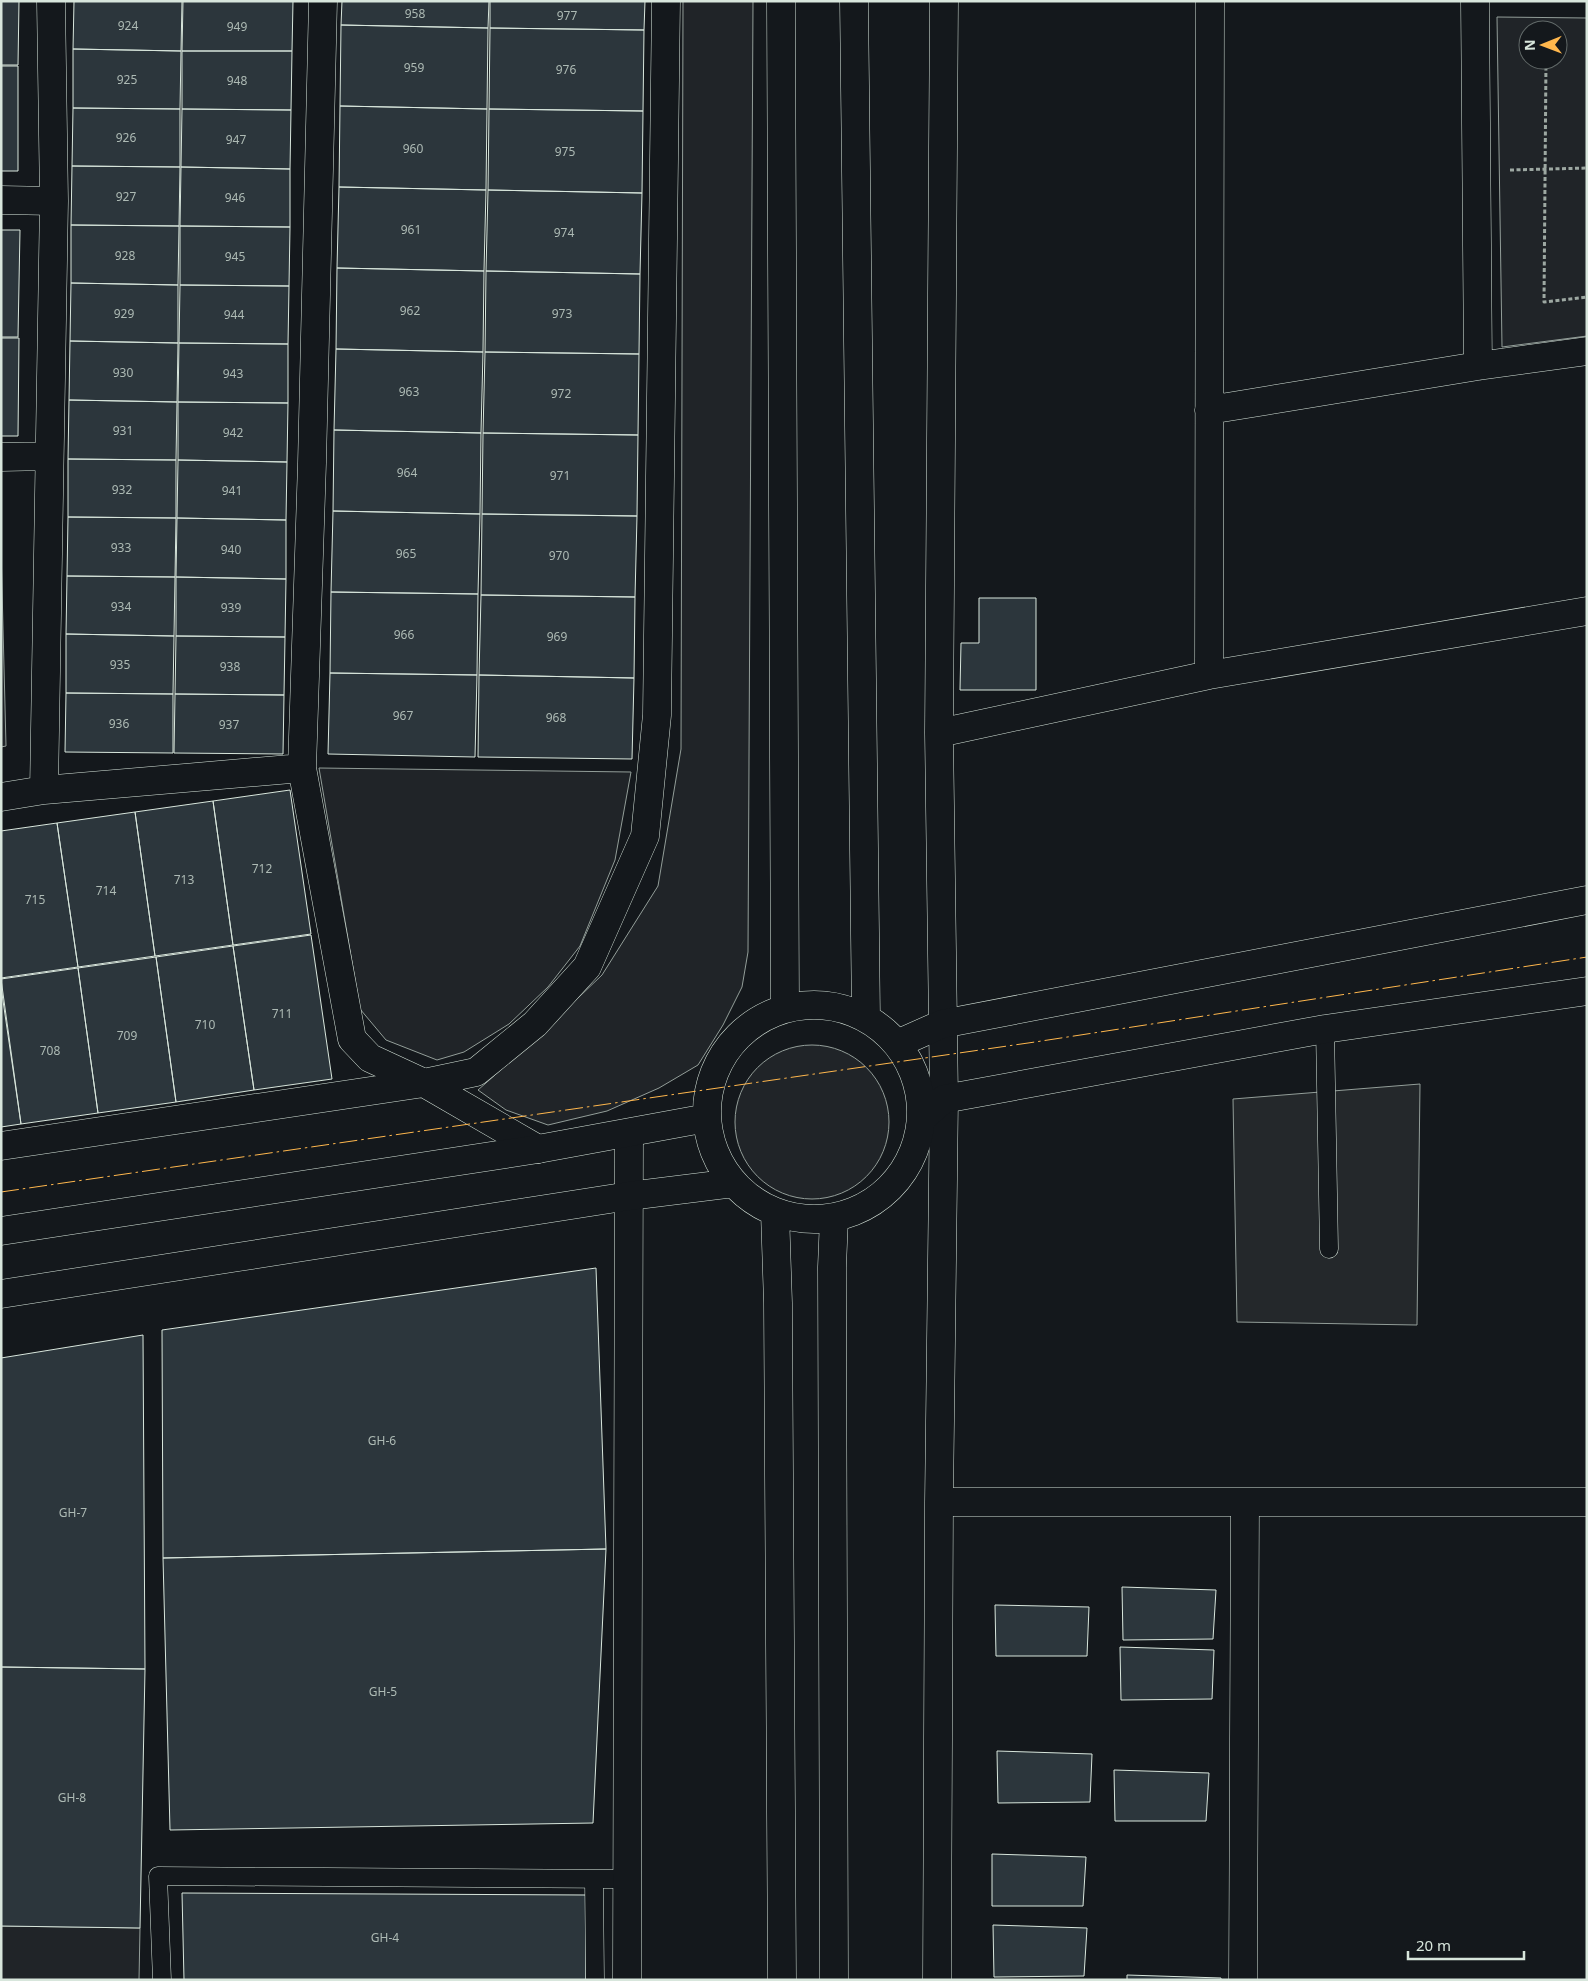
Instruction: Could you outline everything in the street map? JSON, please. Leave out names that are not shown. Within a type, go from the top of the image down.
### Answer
[{"type":"street","points":[[44,790],[54,201],[52,1]]},
{"type":"street","points":[[323,1],[312,473],[302,768],[352,1039],[370,1058],[424,1083],[538,1149]]},
{"type":"street","points":[[1,1146],[424,1083],[476,1072],[535,1024],[587,967],[645,836],[657,715],[666,1]]},
{"type":"street","points":[[781,1],[785,1008]]},
{"type":"street","points":[[854,1],[866,1018]]},
{"type":"street","points":[[937,1980],[939,1502],[944,1099],[938,733],[944,1]]},
{"type":"street","points":[[1209,675],[1210,1]]},
{"type":"street","points":[[1475,1],[1478,366]]},
{"type":"street","points":[[1,200],[54,201]]},
{"type":"street","points":[[1209,410],[1478,366],[1587,351]]},
{"type":"street","points":[[1,457],[49,456]]},
{"type":"street","points":[[938,733],[1209,675],[1587,611]]},
{"type":"street","points":[[1,797],[44,790],[302,768]]},
{"type":"street","points":[[897,1044],[942,1024],[1587,900]]},
{"type":"street","points":[[921,1119],[944,1099],[1326,1030],[1587,990]]},
{"type":"street","points":[[813,1004],[840,1008],[866,1018],[883,1029],[897,1044],[912,1067],[920,1092],[921,1119],[913,1153],[894,1184],[867,1206],[834,1218],[804,1219],[775,1212],[753,1200],[734,1183],[715,1153],[708,1118],[711,1082],[727,1049],[753,1024],[785,1008],[813,1004]]},
{"type":"street","points":[[1,1231],[538,1149],[708,1118]]},
{"type":"street","points":[[627,1980],[629,1133]]},
{"type":"street","points":[[1,1294],[629,1196],[734,1183]]},
{"type":"street","points":[[775,1212],[778,1323],[782,1980]]},
{"type":"street","points":[[834,1218],[832,1307],[834,1980]]},
{"type":"street","points":[[939,1502],[1587,1502]]},
{"type":"street","points":[[1243,1980],[1245,1502]]},
{"type":"lane","points":[[1326,1030],[1329,1249]]},
{"type":"lane","points":[[162,1980],[158,1876],[627,1879]]},
{"type":"lane","points":[[594,1879],[595,1980]]},
{"type":"path","points":[[1546,70],[1544,302],[1587,297]]},
{"type":"path","points":[[1477,171],[1587,168]]},
{"type":"shaded area","points":[[683,1],[753,1],[748,952],[742,987],[723,1025],[698,1065],[659,1088],[607,1111],[548,1125],[506,1110],[478,1090],[530,1044],[602,975],[658,886],[681,749]]},
{"type":"shaded area","points":[[1497,17],[1587,18],[1587,336],[1502,347]]},
{"type":"shaded area","points":[[1,548],[6,746],[1,747]]},
{"type":"shaded area","points":[[319,768],[631,772],[615,860],[580,946],[548,987],[509,1024],[464,1052],[437,1060],[386,1040],[360,1009]]},
{"type":"shaded area","points":[[812,1045],[841,1051],[855,1058],[866,1068],[876,1079],[883,1093],[889,1122],[883,1151],[876,1165],[866,1176],[855,1186],[841,1193],[812,1199],[783,1193],[769,1186],[758,1176],[748,1165],[741,1151],[735,1122],[741,1093],[748,1079],[758,1068],[769,1058],[783,1051]]},
{"type":"shaded area","points":[[1420,1084],[1417,1325],[1237,1322],[1233,1099]]},
{"type":"shaded area","points":[[1,1926],[140,1928],[139,1980],[1,1980]]},
{"type":"building","points":[[1,1],[19,1],[18,65],[1,65]]},
{"type":"building","points":[[74,1],[182,1],[181,51],[73,49]]},
{"type":"building","points":[[183,1],[293,1],[292,51],[182,51]]},
{"type":"building","points":[[342,1],[489,1],[488,28],[341,25]]},
{"type":"building","points":[[490,1],[645,1],[644,30],[490,28]]},
{"type":"building","points":[[341,25],[488,28],[487,109],[340,106]]},
{"type":"building","points":[[490,28],[644,30],[643,111],[489,109]]},
{"type":"building","points":[[73,49],[181,51],[180,109],[73,108]]},
{"type":"building","points":[[182,51],[292,51],[291,110],[182,109]]},
{"type":"building","points":[[1,66],[18,66],[18,171],[1,171]]},
{"type":"building","points":[[340,106],[487,109],[486,190],[339,187]]},
{"type":"building","points":[[73,108],[180,109],[180,167],[72,166]]},
{"type":"building","points":[[182,109],[291,110],[290,169],[181,167]]},
{"type":"building","points":[[489,109],[643,111],[642,193],[488,190]]},
{"type":"building","points":[[72,166],[180,167],[179,226],[71,225]]},
{"type":"building","points":[[181,167],[290,169],[290,227],[180,226]]},
{"type":"building","points":[[339,187],[486,190],[484,271],[337,268]]},
{"type":"building","points":[[488,190],[642,193],[640,274],[486,271]]},
{"type":"building","points":[[71,225],[179,226],[178,285],[71,283]]},
{"type":"building","points":[[180,226],[290,227],[289,286],[180,285]]},
{"type":"building","points":[[1,230],[20,230],[18,337],[1,337]]},
{"type":"building","points":[[337,268],[484,271],[483,352],[336,349]]},
{"type":"building","points":[[486,271],[640,274],[639,354],[485,352]]},
{"type":"building","points":[[71,283],[178,285],[178,343],[70,341]]},
{"type":"building","points":[[180,285],[289,286],[288,344],[179,343]]},
{"type":"building","points":[[1,338],[19,338],[18,436],[1,436]]},
{"type":"building","points":[[70,341],[178,343],[177,402],[69,400]]},
{"type":"building","points":[[179,343],[288,344],[288,403],[178,402]]},
{"type":"building","points":[[336,349],[483,352],[481,433],[334,430]]},
{"type":"building","points":[[485,352],[639,354],[638,435],[483,433]]},
{"type":"building","points":[[69,400],[177,402],[176,460],[68,459]]},
{"type":"building","points":[[178,402],[288,403],[287,462],[178,460]]},
{"type":"building","points":[[334,430],[481,433],[480,514],[333,511]]},
{"type":"building","points":[[483,433],[638,435],[637,516],[482,514]]},
{"type":"building","points":[[68,459],[176,460],[176,518],[68,517]]},
{"type":"building","points":[[178,460],[287,462],[286,520],[177,518]]},
{"type":"building","points":[[333,511],[480,514],[478,594],[331,592]]},
{"type":"building","points":[[482,514],[637,516],[635,597],[481,595]]},
{"type":"building","points":[[68,517],[176,518],[175,577],[67,576]]},
{"type":"building","points":[[177,518],[286,520],[286,579],[176,577]]},
{"type":"building","points":[[67,576],[175,577],[174,636],[66,634]]},
{"type":"building","points":[[176,577],[286,579],[285,637],[176,636]]},
{"type":"building","points":[[331,592],[478,594],[477,675],[330,673]]},
{"type":"building","points":[[481,595],[635,597],[634,678],[479,675]]},
{"type":"building","points":[[979,598],[1036,598],[1036,690],[960,690],[961,643],[979,643]]},
{"type":"building","points":[[66,634],[174,636],[173,694],[66,693]]},
{"type":"building","points":[[176,636],[285,637],[284,695],[175,694]]},
{"type":"building","points":[[330,673],[477,675],[475,757],[328,754]]},
{"type":"building","points":[[479,675],[634,678],[632,759],[478,757]]},
{"type":"building","points":[[66,693],[173,694],[173,753],[65,752]]},
{"type":"building","points":[[175,694],[284,695],[283,754],[174,753]]},
{"type":"building","points":[[290,790],[311,934],[233,945],[213,801]]},
{"type":"building","points":[[213,801],[233,945],[155,956],[135,812]]},
{"type":"building","points":[[135,812],[155,956],[78,967],[57,823]]},
{"type":"building","points":[[57,823],[78,967],[1,978],[1,831]]},
{"type":"building","points":[[311,935],[332,1079],[254,1090],[233,946]]},
{"type":"building","points":[[233,946],[254,1090],[176,1102],[156,957]]},
{"type":"building","points":[[156,957],[176,1102],[98,1113],[78,968]]},
{"type":"building","points":[[78,968],[98,1113],[21,1124],[1,979]]},
{"type":"building","points":[[1,987],[21,1124],[1,1127]]},
{"type":"building","points":[[596,1268],[606,1549],[163,1558],[162,1330]]},
{"type":"building","points":[[143,1335],[145,1669],[1,1667],[1,1358]]},
{"type":"building","points":[[606,1549],[593,1823],[170,1830],[163,1558]]},
{"type":"building","points":[[1122,1587],[1216,1590],[1213,1639],[1123,1640]]},
{"type":"building","points":[[995,1605],[1089,1607],[1087,1656],[996,1656]]},
{"type":"building","points":[[1120,1647],[1214,1650],[1212,1699],[1121,1700]]},
{"type":"building","points":[[1,1667],[145,1669],[140,1928],[1,1926]]},
{"type":"building","points":[[997,1751],[1092,1754],[1090,1802],[998,1803]]},
{"type":"building","points":[[1114,1770],[1209,1773],[1206,1821],[1115,1821]]},
{"type":"building","points":[[992,1854],[1086,1857],[1083,1906],[992,1906]]},
{"type":"building","points":[[182,1893],[586,1895],[586,1980],[184,1980]]},
{"type":"building","points":[[993,1925],[1087,1928],[1084,1976],[994,1977]]},
{"type":"building","points":[[1127,1975],[1221,1978],[1221,1980],[1127,1980]]},
{"type":"power","points":[[1,1192],[1035,1042],[1587,957]]}]
